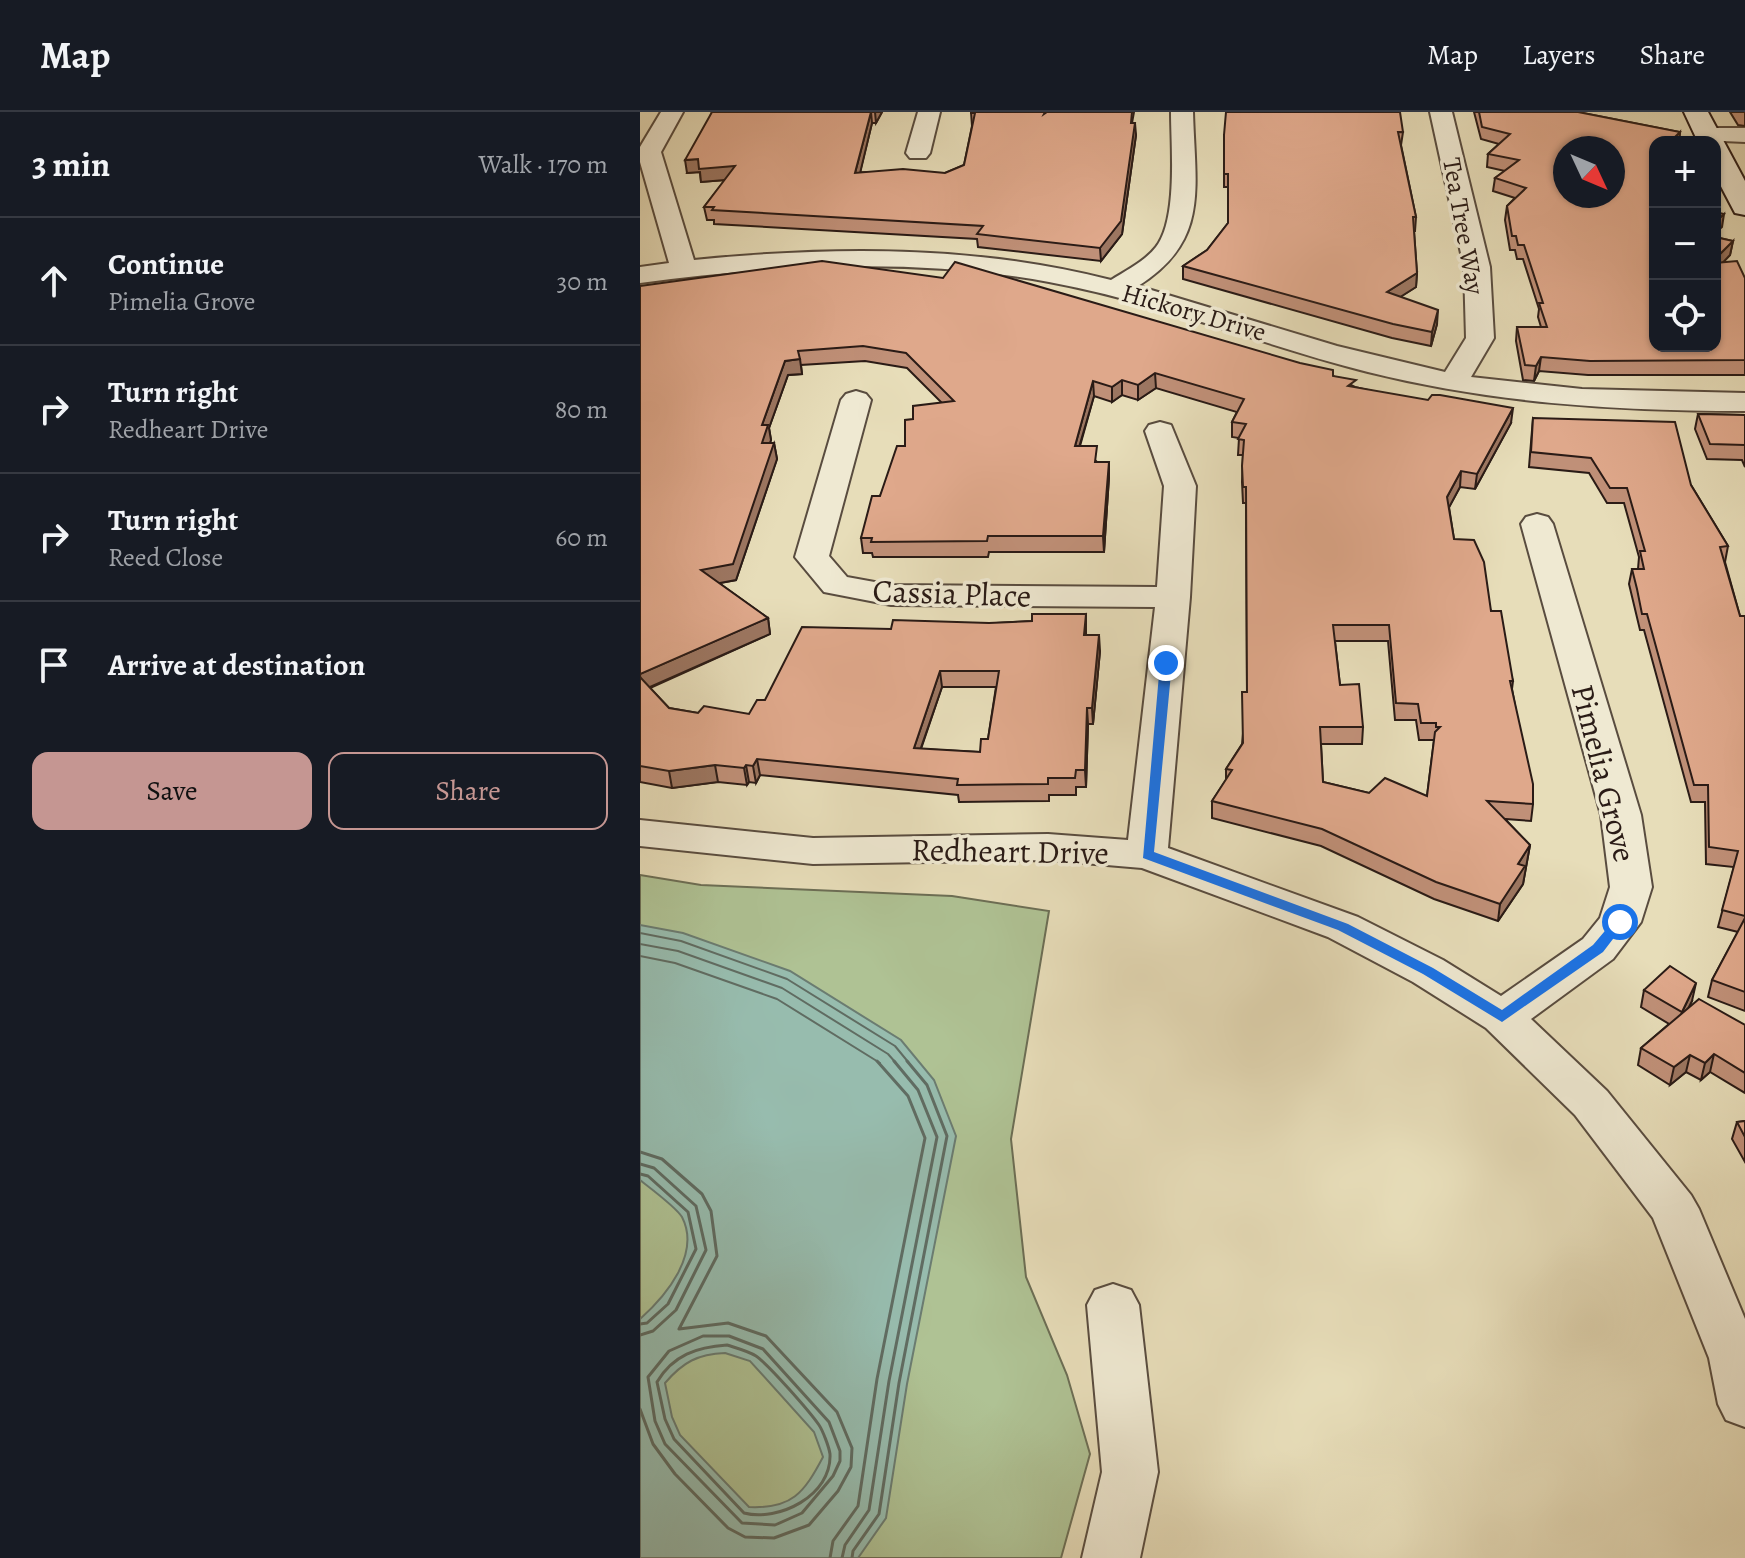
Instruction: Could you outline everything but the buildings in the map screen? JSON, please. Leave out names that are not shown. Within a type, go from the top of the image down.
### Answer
[{"type":"main road","points":[[1696,112],[1708,136]]},
{"type":"main road","points":[[1721,161],[1745,207]]},
{"type":"street","points":[[672,112],[645,152],[683,268]]},
{"type":"street","points":[[918,153],[929,112]]},
{"type":"street","points":[[1115,289],[1153,265],[1175,237],[1181,182],[1182,112]]},
{"type":"street","name":"Tea Tree Way","points":[[1441,112],[1477,267],[1480,338],[1454,381]]},
{"type":"street","points":[[1721,140],[1745,135]]},
{"type":"street","name":"Hickory Drive","points":[[640,275],[764,261],[855,257],[955,262],[1048,274],[1115,289],[1422,376],[1573,399],[1745,402]]},
{"type":"street","name":"Cassia Place","points":[[856,400],[812,557],[836,585],[891,595],[1173,597]]},
{"type":"street","points":[[1147,855],[1173,597],[1180,486],[1160,431]]},
{"type":"street","name":"Pimelia Grove","points":[[1502,1017],[1598,949],[1620,922],[1631,887],[1621,815],[1537,524]]},
{"type":"street","name":"Redheart Drive","points":[[640,833],[813,851],[1048,847],[1147,855],[1343,927],[1428,971],[1502,1017],[1591,1103],[1674,1209],[1735,1358],[1745,1404]]},
{"type":"street","points":[[1111,1558],[1130,1472],[1113,1305]]},
{"type":"shaded area","points":[[640,875],[701,885],[952,896],[1049,911],[1011,1139],[1026,1277],[1067,1375],[1090,1454],[1061,1558],[640,1558]]},
{"type":"water","points":[[640,925],[683,933],[790,971],[901,1040],[934,1080],[956,1136],[907,1384],[886,1518],[858,1558],[640,1558],[640,1319],[660,1299],[678,1273],[687,1245],[687,1231],[682,1217],[640,1180]],"holes":[[[725,1353],[750,1361],[814,1432],[823,1457],[803,1489],[795,1496],[786,1502],[764,1507],[749,1507],[680,1435],[672,1417],[665,1383],[678,1370],[699,1357]]]},
{"type":"route","points":[[1166,663],[1147,855],[1343,927],[1428,971],[1502,1017],[1598,949],[1620,922]]}]
